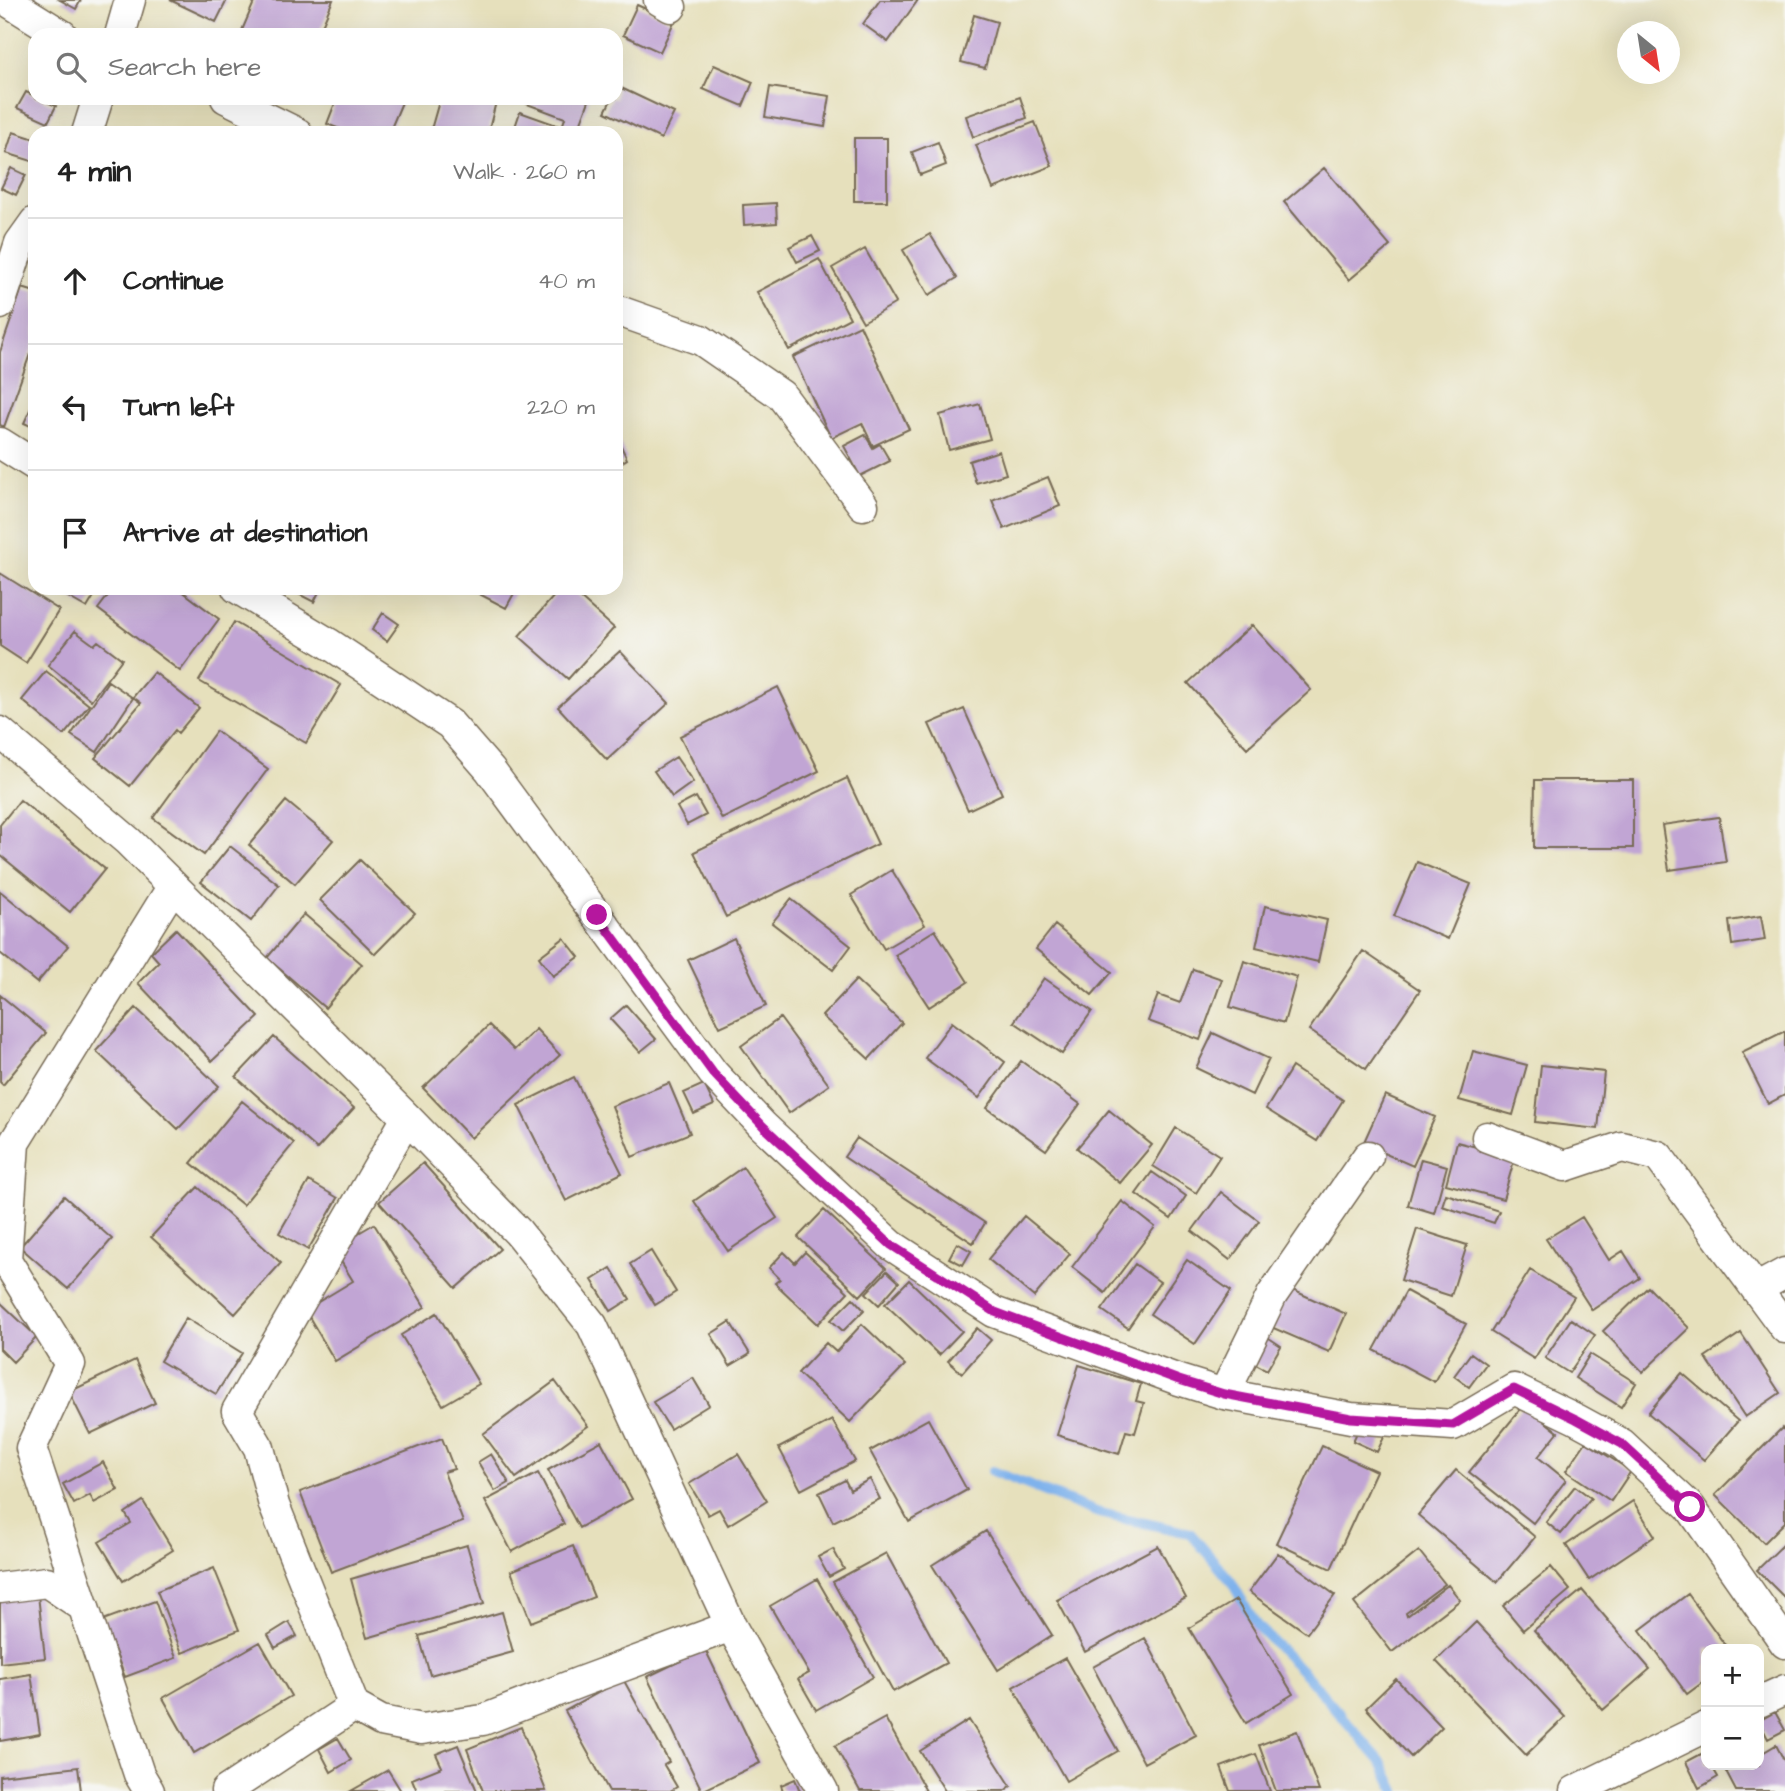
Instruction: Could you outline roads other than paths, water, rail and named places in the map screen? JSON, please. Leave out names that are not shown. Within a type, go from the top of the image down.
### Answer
[{"type":"street","points":[[6,0],[51,28]]},
{"type":"street","points":[[122,28],[130,0]]},
{"type":"street","points":[[89,126],[96,105]]},
{"type":"street","points":[[240,105],[283,126]]},
{"type":"street","points":[[0,304],[18,232]]},
{"type":"street","points":[[623,312],[701,340],[781,395],[863,505]]},
{"type":"street","points":[[0,443],[28,461]]},
{"type":"street","points":[[249,595],[328,643],[450,724],[490,771],[713,1073],[763,1126],[891,1245],[995,1312],[1224,1394],[1351,1418],[1453,1425],[1514,1389],[1622,1444],[1690,1507],[1785,1643]]},
{"type":"street","points":[[0,732],[128,841],[407,1118],[518,1232],[592,1325],[731,1626],[823,1791]]},
{"type":"street","points":[[149,1791],[139,1774],[31,1448],[70,1364],[6,1260],[14,1143],[173,886]]},
{"type":"street","points":[[407,1118],[237,1411],[259,1448],[274,1505],[354,1706],[381,1721],[422,1729],[483,1720],[731,1626]]},
{"type":"street","points":[[1487,1137],[1565,1166],[1622,1147],[1658,1156],[1785,1328]]},
{"type":"street","points":[[1224,1394],[1272,1294],[1368,1156]]},
{"type":"street","points":[[1756,1289],[1785,1273]]},
{"type":"street","points":[[0,1588],[47,1582],[85,1607]]},
{"type":"street","points":[[1764,1700],[1785,1690]]},
{"type":"street","points":[[226,1791],[354,1706]]},
{"type":"street","points":[[1575,1791],[1701,1729]]},
{"type":"waterway","points":[[992,1471],[1099,1513],[1190,1533],[1231,1581],[1257,1626],[1306,1675],[1383,1764],[1396,1791]]}]
